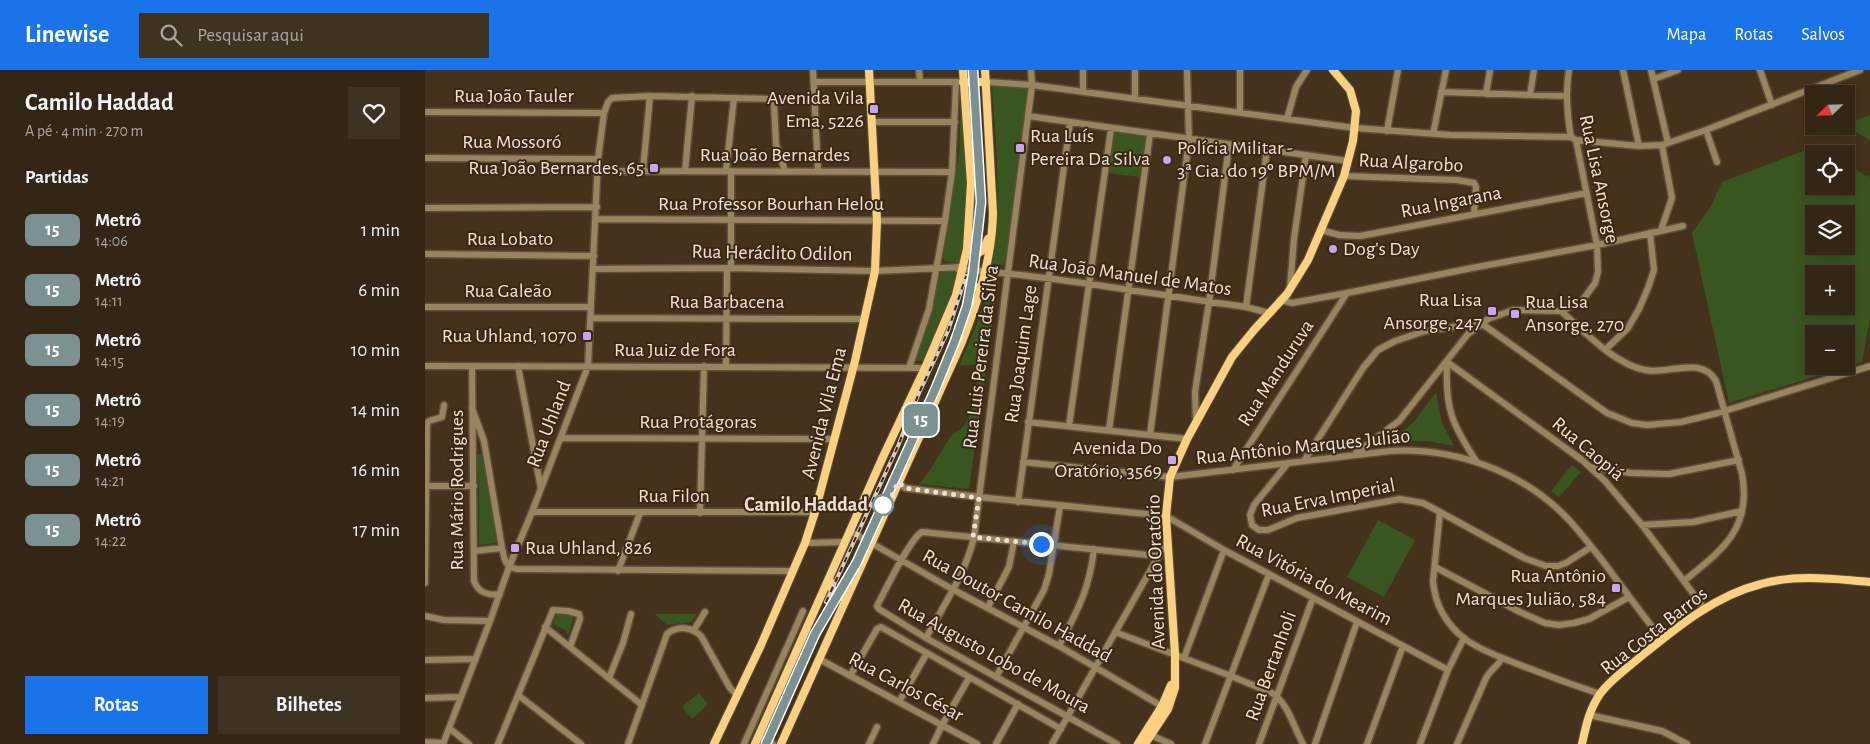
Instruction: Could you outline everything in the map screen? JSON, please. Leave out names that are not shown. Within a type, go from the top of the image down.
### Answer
[{"type":"main road","name":"Avenida Vila Ema","points":[[715,744],[805,542],[815,512],[853,367],[875,271],[877,222],[869,70]]},
{"type":"main road","points":[[963,70],[961,84],[971,183],[973,234],[971,247],[973,252],[977,254],[983,250],[992,231]]},
{"type":"main road","points":[[781,744],[961,344],[980,291],[986,271],[992,231],[992,182],[985,70]]},
{"type":"main road","name":"Avenida do Oratório","points":[[1139,744],[1165,708],[1174,681],[1175,654],[1166,516],[1170,477],[1187,439],[1232,357],[1290,289],[1308,260],[1344,176],[1355,128],[1356,111],[1350,90],[1336,72]]},
{"type":"main road","points":[[961,84],[986,82]]},
{"type":"main road","points":[[757,740],[925,368],[959,284],[969,224],[971,183]]},
{"type":"main road","points":[[959,284],[970,282],[980,291]]},
{"type":"main road","points":[[829,578],[833,592],[846,598]]},
{"type":"main road","name":"Rua Costa Barros","points":[[1582,744],[1589,715],[1600,694],[1618,676],[1704,608],[1742,590],[1781,580],[1829,579],[1870,582]]},
{"type":"main road","name":"Avenida do Oratório","points":[[1145,744],[1148,734]]},
{"type":"street","points":[[813,70],[818,172]]},
{"type":"street","points":[[919,70],[920,82]]},
{"type":"street","name":"Rua Luis Pereira da Silva","points":[[926,638],[970,554],[979,498],[1032,85],[1031,70]]},
{"type":"street","points":[[1083,70],[1083,92]]},
{"type":"street","points":[[1135,70],[1135,98]]},
{"type":"street","points":[[1150,435],[1189,140],[1187,70]]},
{"type":"street","points":[[1240,70],[1240,112]]},
{"type":"street","points":[[1287,118],[1296,88],[1307,70]]},
{"type":"street","points":[[1387,130],[1397,70]]},
{"type":"street","points":[[1433,134],[1446,70]]},
{"type":"street","points":[[1486,94],[1491,70]]},
{"type":"street","points":[[1530,95],[1534,70]]},
{"type":"street","name":"Rua Lisa Ansorge","points":[[1561,311],[1582,300],[1595,283],[1598,272],[1597,245],[1587,193],[1573,138],[1566,96],[1569,70]]},
{"type":"street","points":[[1623,70],[1639,146]]},
{"type":"street","points":[[1651,70],[1665,144],[1672,198],[1661,230]]},
{"type":"street","points":[[1653,79],[1678,70]]},
{"type":"street","points":[[1759,70],[1772,105]]},
{"type":"street","points":[[986,82],[1032,85],[1355,128],[1433,134],[1573,138],[1639,146],[1665,144],[1706,130],[1858,70]]},
{"type":"street","points":[[814,82],[961,84],[955,122],[952,172],[937,268],[929,309],[909,368]]},
{"type":"street","points":[[1441,92],[1566,96]]},
{"type":"street","points":[[643,170],[650,96],[692,96],[768,98],[774,101],[775,144],[785,171]]},
{"type":"street","name":"Rua Uhland","points":[[443,743],[509,567],[541,490],[588,366],[598,171],[604,113],[610,99],[650,96]]},
{"type":"street","points":[[685,171],[692,96]]},
{"type":"street","points":[[726,366],[731,220],[728,171],[734,98]]},
{"type":"street","name":"Rua João Tauler","points":[[425,112],[604,113]]},
{"type":"street","points":[[1028,116],[1348,161]]},
{"type":"street","points":[[873,122],[955,122]]},
{"type":"street","name":"Rua Joaquim Lage","points":[[1018,502],[1070,122]]},
{"type":"street","points":[[1069,426],[1111,128]]},
{"type":"street","points":[[1706,130],[1717,162]]},
{"type":"street","points":[[1109,430],[1150,134]]},
{"type":"street","points":[[1196,423],[1195,392],[1209,302],[1229,145]]},
{"type":"street","points":[[1245,307],[1267,150]]},
{"type":"street","points":[[1290,289],[1294,239],[1306,155]]},
{"type":"street","name":"Rua Mossoró","points":[[425,158],[599,159]]},
{"type":"street","name":"Rua João Bernardes","points":[[598,171],[952,172]]},
{"type":"street","name":"Rua Algarobo","points":[[1344,176],[1457,180],[1474,183],[1476,187],[1474,214]]},
{"type":"street","name":"Rua Ingarana","points":[[1321,230],[1339,235],[1360,236],[1587,193]]},
{"type":"street","points":[[425,208],[597,207]]},
{"type":"street","name":"Rua Professor Bourhan Helou","points":[[596,219],[945,221]]},
{"type":"street","points":[[1281,300],[1292,303],[1347,293],[1597,245],[1683,226]]},
{"type":"street","points":[[1606,350],[1628,328],[1648,288],[1654,270],[1650,234]]},
{"type":"street","name":"Rua Lobato","points":[[425,254],[594,256]]},
{"type":"street","name":"Rua Heráclito Odilon","points":[[593,269],[729,268],[875,271],[963,268],[986,271]]},
{"type":"street","name":"Rua João Manuel de Matos","points":[[986,271],[1245,307],[1269,312]]},
{"type":"street","name":"Rua Manduruva","points":[[1233,470],[1347,293]]},
{"type":"street","name":"Rua Galeão","points":[[425,307],[591,308]]},
{"type":"street","points":[[1355,454],[1399,421],[1468,334],[1481,323],[1497,314],[1513,310],[1561,311],[1621,361],[1646,371],[1691,367],[1705,370],[1716,381],[1739,460],[1745,488],[1743,511],[1734,533],[1726,545],[1684,581]]},
{"type":"street","name":"Rua Barbacena","points":[[591,318],[863,319]]},
{"type":"street","points":[[1305,461],[1363,368],[1378,350],[1395,340],[1425,331],[1481,323],[1595,406],[1632,423],[1647,425],[1681,422],[1870,366]]},
{"type":"street","points":[[1447,362],[1446,384],[1449,412],[1476,462]]},
{"type":"street","name":"Rua Caopiá","points":[[1447,362],[1589,467],[1605,481],[1642,525],[1704,608]]},
{"type":"street","name":"Rua Juiz de Fora","points":[[425,366],[925,368]]},
{"type":"street","name":"Rua Mário Rodrigues","points":[[471,366],[474,581],[476,588],[493,596],[500,594]]},
{"type":"street","points":[[518,366],[541,490]]},
{"type":"street","points":[[700,513],[704,366]]},
{"type":"street","points":[[425,584],[427,424],[429,421],[442,417],[444,405]]},
{"type":"street","points":[[472,408],[484,441],[502,548],[505,561],[509,567],[516,569],[618,571],[793,572]]},
{"type":"street","points":[[1028,422],[1187,439]]},
{"type":"street","name":"Rua Protágoras","points":[[561,438],[701,437],[834,439]]},
{"type":"street","name":"Rua Antônio Marques Julião","points":[[1023,462],[1170,477],[1355,454],[1405,450],[1460,457],[1506,474],[1547,500],[1568,518],[1662,640]]},
{"type":"street","points":[[1589,467],[1631,473],[1669,474],[1739,460]]},
{"type":"street","name":"Rua Erva Imperial","points":[[1288,463],[1252,510],[1249,520],[1259,530],[1268,530],[1287,521],[1306,516],[1400,500],[1423,503],[1440,512]]},
{"type":"street","points":[[898,482],[905,488],[979,498],[1166,516]]},
{"type":"street","points":[[425,486],[473,486]]},
{"type":"street","points":[[996,677],[1044,590],[1055,545],[1060,506]]},
{"type":"street","points":[[1642,525],[1693,522],[1743,511]]},
{"type":"street","name":"Rua Filon","points":[[532,512],[815,512]]},
{"type":"street","points":[[618,571],[640,512]]},
{"type":"street","points":[[1591,547],[1566,563],[1558,566],[1546,566],[1525,558],[1440,512],[1433,581],[1437,603],[1444,617],[1464,638],[1474,645],[1502,658],[1600,694]]},
{"type":"street","name":"Rua Vitória do Mearim","points":[[1166,516],[1224,550],[1448,670]]},
{"type":"street","name":"Rua Doutor Camilo Haddad","points":[[850,531],[952,589],[1059,646],[1165,708]]},
{"type":"street","points":[[902,560],[920,533],[1158,556]]},
{"type":"street","points":[[988,607],[1009,567],[1014,541]]},
{"type":"street","points":[[1052,744],[1167,541]]},
{"type":"street","points":[[805,542],[845,542]]},
{"type":"street","points":[[474,551],[502,548]]},
{"type":"street","points":[[1059,646],[1084,596],[1092,568],[1094,549]]},
{"type":"street","points":[[1184,658],[1224,550]]},
{"type":"street","name":"Rua Augusto Lobo de Moura","points":[[902,560],[877,607],[926,638],[1117,744]]},
{"type":"street","points":[[1435,567],[1520,612],[1545,623],[1559,625],[1589,619],[1629,597]]},
{"type":"street","points":[[1205,744],[1269,574]]},
{"type":"street","name":"Rua Bertanholi","points":[[1259,744],[1313,598]]},
{"type":"street","points":[[498,744],[553,610],[578,613],[580,619],[571,648]]},
{"type":"street","points":[[694,630],[705,612]]},
{"type":"street","points":[[743,744],[803,612]]},
{"type":"street","points":[[609,678],[623,644],[631,614]]},
{"type":"street","points":[[425,616],[444,620],[490,621]]},
{"type":"street","points":[[1315,744],[1357,622]]},
{"type":"street","points":[[545,627],[642,705]]},
{"type":"street","points":[[850,676],[877,629],[880,627],[1061,729]]},
{"type":"street","points":[[627,744],[667,634],[677,628],[694,630],[701,636],[737,695]]},
{"type":"street","points":[[1115,632],[1265,689],[1277,697],[1286,710],[1303,744]]},
{"type":"street","points":[[1420,744],[1448,670],[1464,638]]},
{"type":"street","points":[[1367,744],[1403,646]]},
{"type":"street","points":[[899,702],[927,653]]},
{"type":"street","points":[[1457,744],[1486,678],[1502,658]]},
{"type":"street","points":[[425,660],[475,659]]},
{"type":"street","name":"Rua Carlos César","points":[[819,659],[977,744]]},
{"type":"street","points":[[933,744],[969,678]]},
{"type":"street","points":[[518,695],[581,744]]},
{"type":"street","points":[[425,698],[461,697]]},
{"type":"street","points":[[996,744],[1018,704]]},
{"type":"street","points":[[1589,715],[1662,731],[1687,744]]},
{"type":"street","points":[[869,744],[877,727]]},
{"type":"street","points":[[449,728],[469,744]]},
{"type":"street","points":[[1148,734],[1171,744]]},
{"type":"street","points":[[757,740],[773,744]]},
{"type":"street","points":[[425,742],[443,743]]},
{"type":"green space","points":[[992,86],[1027,86],[1028,89],[1006,265],[992,264],[997,220]]},
{"type":"green space","points":[[961,87],[968,179],[962,260],[960,263],[944,261],[943,257],[959,154]]},
{"type":"green space","points":[[1870,115],[1870,140],[1855,132],[1855,121]]},
{"type":"green space","points":[[1113,132],[1147,137],[1141,177],[1108,173]]},
{"type":"green space","points":[[1805,150],[1805,195],[1855,195],[1855,169],[1868,177],[1870,174],[1870,318],[1862,362],[1855,364],[1855,325],[1805,325],[1805,375],[1820,375],[1729,403],[1692,233],[1711,206],[1722,182]]},
{"type":"green space","points":[[944,271],[960,273],[953,296],[927,361],[918,361],[916,358],[940,274]]},
{"type":"green space","points":[[991,280],[998,281],[998,283],[969,489],[919,484],[951,436],[963,427],[971,413],[976,389],[978,364],[959,366],[978,321]]},
{"type":"green space","points":[[1436,392],[1442,423],[1454,446],[1428,441],[1391,441],[1414,422]]},
{"type":"green space","points":[[483,454],[497,543],[479,545],[479,487],[476,455]]},
{"type":"green space","points":[[1572,465],[1581,472],[1559,497],[1551,491]]},
{"type":"green space","points":[[1378,520],[1415,540],[1384,597],[1347,577]]},
{"type":"green space","points":[[557,614],[575,614],[568,636],[565,630],[553,624]]},
{"type":"green space","points":[[655,614],[697,614],[691,622],[667,625]]},
{"type":"green space","points":[[699,693],[708,704],[692,719],[682,707]]},
{"type":"railway","points":[[766,744],[815,634],[857,562],[934,390],[955,341],[967,306],[973,274],[981,201],[973,70]]},
{"type":"railway","points":[[826,602],[898,446],[919,393],[948,331],[966,276]]},
{"type":"metro line","name":"15","points":[[766,744],[815,634],[857,562],[935,390],[967,306],[978,237],[981,202],[973,70]]},
{"type":"place","name":"Avenida Vila Ema, 5226","points":[[874,109]]},
{"type":"place","name":"Rua Luís Pereira Da Silva","points":[[1020,148]]},
{"type":"place","name":"Polícia Militar - 3ª Cia. do 19º BPM/M","points":[[1167,160]]},
{"type":"place","name":"Rua João Bernardes, 65","points":[[654,168]]},
{"type":"place","name":"Dog's Day","points":[[1333,249]]},
{"type":"place","name":"Rua Lisa Ansorge, 247","points":[[1492,311]]},
{"type":"place","name":"Rua Lisa Ansorge, 270","points":[[1515,314]]},
{"type":"place","name":"Rua Uhland, 1070","points":[[587,336]]},
{"type":"place","name":"Avenida Do Oratório, 3569","points":[[1172,460]]},
{"type":"place","name":"Camilo Haddad","points":[[883,505]]},
{"type":"place","name":"Rua Uhland, 826","points":[[515,548]]},
{"type":"place","name":"Rua Antônio Marques Julião, 584","points":[[1616,588]]},
{"type":"route","points":[[883,505],[887,507],[898,482],[905,488],[979,498],[973,537],[1041,544]]}]
